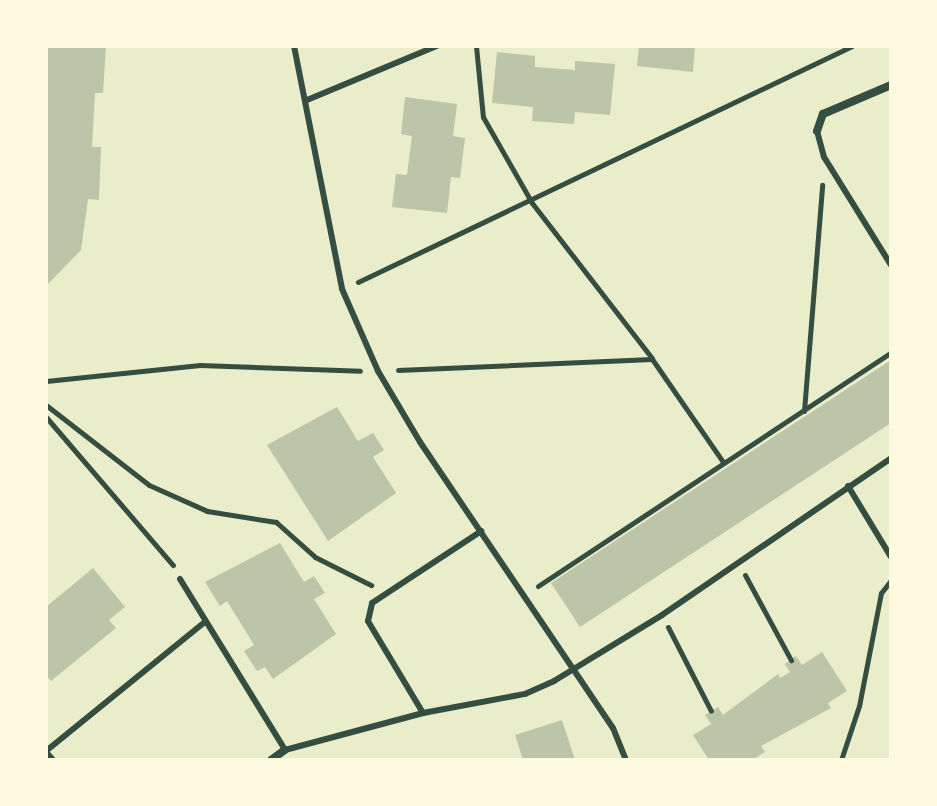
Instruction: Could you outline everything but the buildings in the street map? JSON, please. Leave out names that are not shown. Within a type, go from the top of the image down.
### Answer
[{"type":"street","points":[[817,131],[823,114],[891,85]]},
{"type":"street","points":[[271,760],[285,750]]},
{"type":"lane","points":[[294,46],[342,289],[378,371],[613,728],[626,760]]},
{"type":"lane","points":[[307,100],[437,46]]},
{"type":"lane","points":[[817,131],[824,157],[891,265]]},
{"type":"lane","points":[[180,579],[285,750],[423,713],[525,694],[662,615],[737,560],[891,458]]},
{"type":"lane","points":[[848,486],[891,557]]},
{"type":"lane","points":[[423,713],[368,621],[372,603],[382,591],[481,531]]},
{"type":"lane","points":[[53,760],[46,751],[205,622]]},
{"type":"path","points":[[476,46],[483,117],[532,203],[652,359],[723,462]]},
{"type":"path","points":[[342,289],[532,203],[852,46]]},
{"type":"path","points":[[804,412],[824,157]]},
{"type":"path","points":[[524,596],[891,352]]},
{"type":"path","points":[[46,381],[200,365],[378,371],[652,359]]},
{"type":"path","points":[[46,405],[149,485],[207,511],[276,522],[315,557],[382,591]]},
{"type":"path","points":[[46,417],[180,579]]},
{"type":"path","points":[[737,560],[791,660]]},
{"type":"path","points":[[841,760],[859,706],[881,593],[891,580]]},
{"type":"path","points":[[662,615],[711,711]]}]
